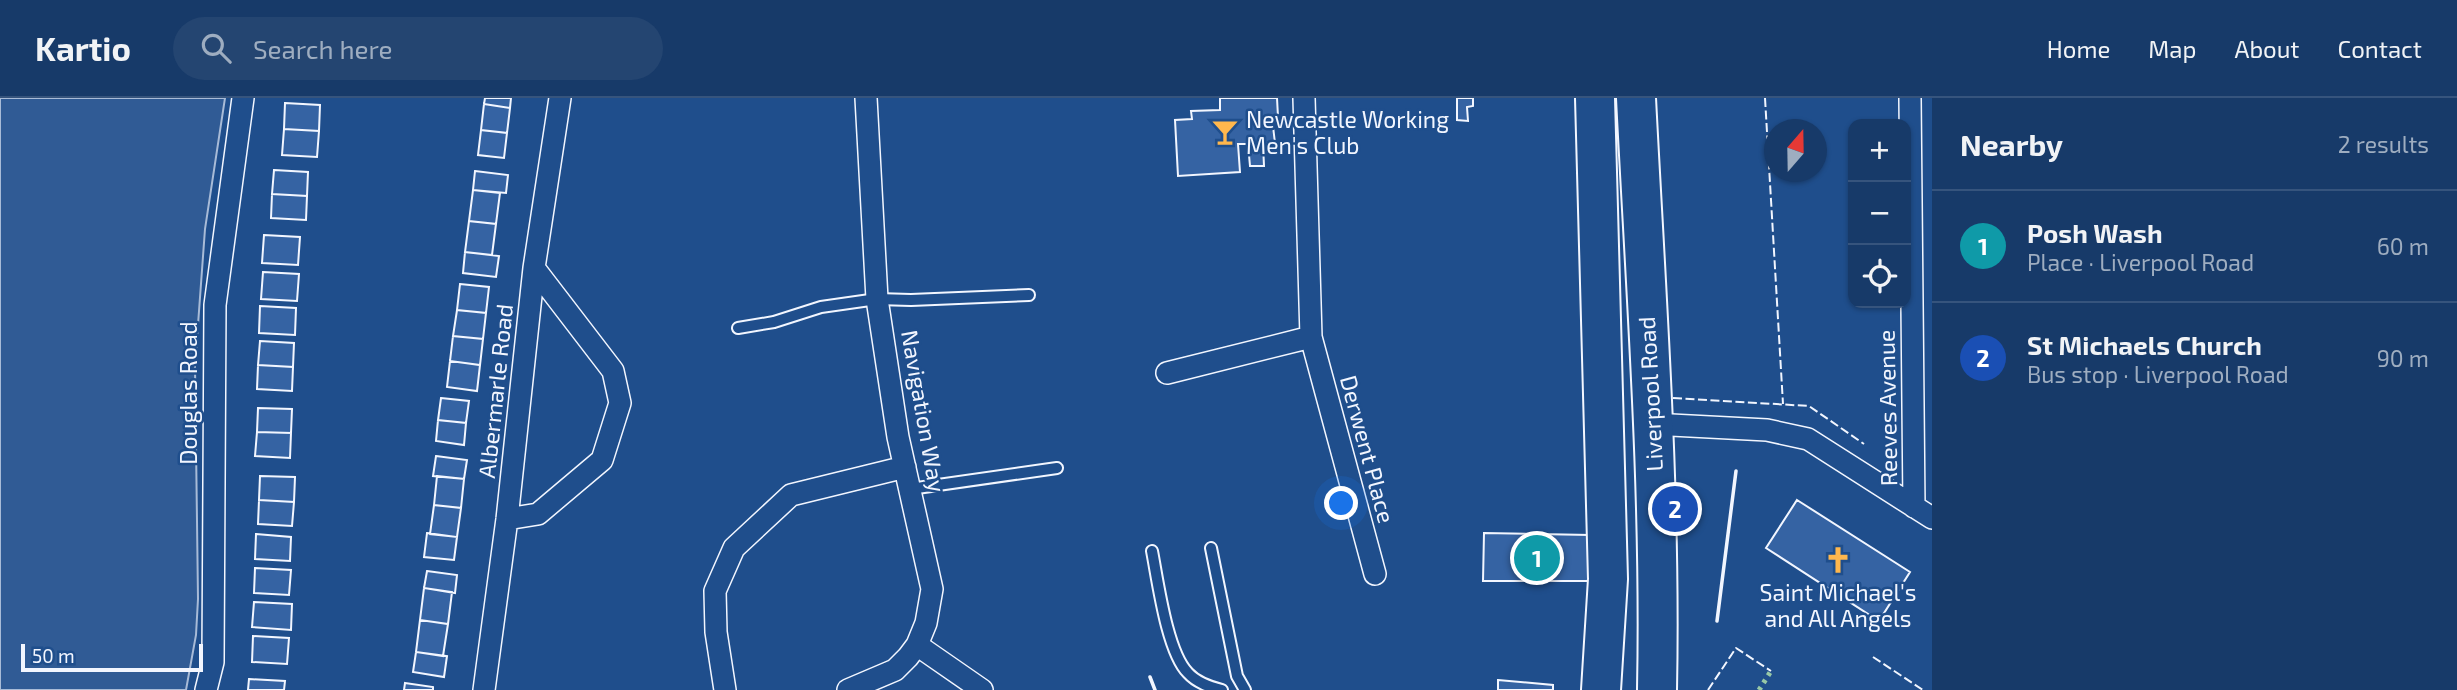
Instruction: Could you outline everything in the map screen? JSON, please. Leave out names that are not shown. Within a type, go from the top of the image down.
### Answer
[{"type":"highway","name":"Liverpool Road","points":[[1595,98],[1608,579],[1601,690]]},
{"type":"highway","name":"Liverpool Road","points":[[1636,98],[1652,424],[1658,620],[1657,690]]},
{"type":"street","name":"Douglas Road","points":[[206,690],[213,662],[215,305],[243,98]]},
{"type":"street","name":"Albermarle Road","points":[[484,690],[508,519],[534,268],[560,98]]},
{"type":"street","name":"Navigation Way","points":[[848,690],[895,670],[917,645],[926,623],[932,589],[905,467],[877,299],[866,98]]},
{"type":"street","name":"Derwent Place","points":[[1304,98],[1311,337],[1375,574]]},
{"type":"street","name":"Reeves Avenue","points":[[1910,98],[1923,512]]},
{"type":"street","points":[[508,519],[538,514],[602,460],[620,404],[613,372],[534,268]]},
{"type":"street","points":[[1167,373],[1311,337]]},
{"type":"street","points":[[1652,424],[1767,430],[1808,439],[1923,512]]},
{"type":"street","points":[[725,690],[716,632],[715,591],[734,548],[791,495],[905,467]]},
{"type":"street","points":[[917,645],[982,690]]},
{"type":"lane","points":[[738,328],[774,323],[792,314],[821,307],[877,299],[1028,295]]},
{"type":"lane","points":[[910,489],[1057,468]]},
{"type":"lane","points":[[1211,548],[1237,676],[1245,690]]},
{"type":"lane","points":[[1152,551],[1161,601],[1177,660],[1198,682],[1223,690]]},
{"type":"shaded area","points":[[0,98],[225,98],[205,229],[195,366],[198,599],[196,635],[186,690],[0,690]]},
{"type":"building","points":[[485,98],[511,98],[510,108],[484,104]]},
{"type":"building","name":"Newcastle Working Men's Club","points":[[1220,98],[1277,98],[1278,117],[1272,118],[1275,143],[1263,144],[1264,166],[1250,166],[1248,144],[1238,144],[1240,172],[1178,176],[1175,120],[1192,119],[1191,111],[1220,110]]},
{"type":"building","points":[[1457,98],[1473,98],[1473,106],[1467,107],[1468,121],[1457,120]]},
{"type":"building","points":[[285,103],[320,105],[319,131],[284,129]]},
{"type":"building","points":[[484,104],[510,108],[507,133],[481,130]]},
{"type":"building","points":[[284,129],[319,131],[317,157],[282,155]]},
{"type":"building","points":[[481,130],[507,133],[504,158],[478,155]]},
{"type":"building","points":[[274,170],[308,172],[307,196],[272,194]]},
{"type":"building","points":[[475,171],[508,175],[506,193],[473,190]]},
{"type":"building","points":[[473,190],[500,193],[496,224],[469,221]]},
{"type":"building","points":[[272,194],[307,196],[306,220],[271,218]]},
{"type":"building","points":[[469,221],[496,224],[492,255],[465,252]]},
{"type":"building","points":[[264,235],[300,237],[298,265],[262,263]]},
{"type":"building","points":[[465,252],[499,256],[496,277],[463,273]]},
{"type":"building","points":[[263,272],[299,274],[297,301],[261,299]]},
{"type":"building","points":[[460,284],[489,287],[486,313],[457,310]]},
{"type":"building","points":[[260,306],[296,308],[295,335],[259,333]]},
{"type":"building","points":[[457,310],[486,313],[483,339],[453,336]]},
{"type":"building","points":[[453,336],[483,339],[480,365],[450,361]]},
{"type":"building","points":[[260,341],[294,343],[293,367],[258,365]]},
{"type":"building","points":[[450,361],[480,365],[477,391],[447,387]]},
{"type":"building","points":[[258,365],[293,367],[292,391],[257,389]]},
{"type":"building","points":[[441,398],[469,401],[466,423],[438,420]]},
{"type":"building","points":[[258,408],[292,409],[291,433],[257,432]]},
{"type":"building","points":[[438,420],[466,423],[464,445],[436,441]]},
{"type":"building","points":[[257,432],[291,433],[290,458],[255,456]]},
{"type":"building","points":[[436,456],[467,460],[464,479],[433,476]]},
{"type":"building","points":[[260,476],[295,477],[294,502],[259,500]]},
{"type":"building","points":[[437,476],[464,479],[461,508],[434,505]]},
{"type":"building","points":[[259,500],[294,502],[292,526],[258,524]]},
{"type":"building","name":"Saint Michael's and All Angels","points":[[1797,500],[1910,572],[1879,621],[1766,548]]},
{"type":"building","points":[[434,505],[461,508],[457,537],[430,534]]},
{"type":"building","points":[[427,533],[457,537],[454,560],[424,557]]},
{"type":"building","points":[[1484,533],[1590,535],[1590,581],[1483,581]]},
{"type":"building","points":[[256,534],[291,537],[290,561],[255,559]]},
{"type":"building","points":[[255,568],[291,570],[289,595],[254,593]]},
{"type":"building","points":[[427,571],[457,575],[455,593],[424,588]]},
{"type":"building","points":[[424,588],[452,592],[448,624],[420,620]]},
{"type":"building","points":[[254,602],[292,604],[291,630],[252,627]]},
{"type":"building","points":[[420,620],[448,624],[443,656],[416,652]]},
{"type":"building","points":[[253,636],[289,638],[287,664],[252,662]]},
{"type":"building","points":[[416,652],[447,656],[444,677],[413,672]]},
{"type":"building","points":[[249,679],[285,681],[284,690],[248,690]]},
{"type":"building","points":[[1498,680],[1553,685],[1553,690],[1498,690]]},
{"type":"building","points":[[405,683],[433,687],[433,690],[404,690]]},
{"type":"hedge","points":[[1759,690],[1771,671]]},
{"type":"fence","points":[[1765,98],[1783,404]]},
{"type":"fence","points":[[1673,398],[1809,406],[1864,444]]},
{"type":"fence","points":[[1708,690],[1736,648],[1771,671]]},
{"type":"fence","points":[[1873,657],[1923,690]]},
{"type":"wall","points":[[1717,621],[1736,471]]},
{"type":"wall","points":[[1150,677],[1155,690]]},
{"type":"place","name":"Newcastle Working Men's Club","points":[[1225,132]]},
{"type":"place","name":"St Michaels Church","points":[[1675,509]]},
{"type":"place","name":"Posh Wash","points":[[1537,558]]},
{"type":"place","name":"Saint Michael's and All Angels","points":[[1838,560]]}]
